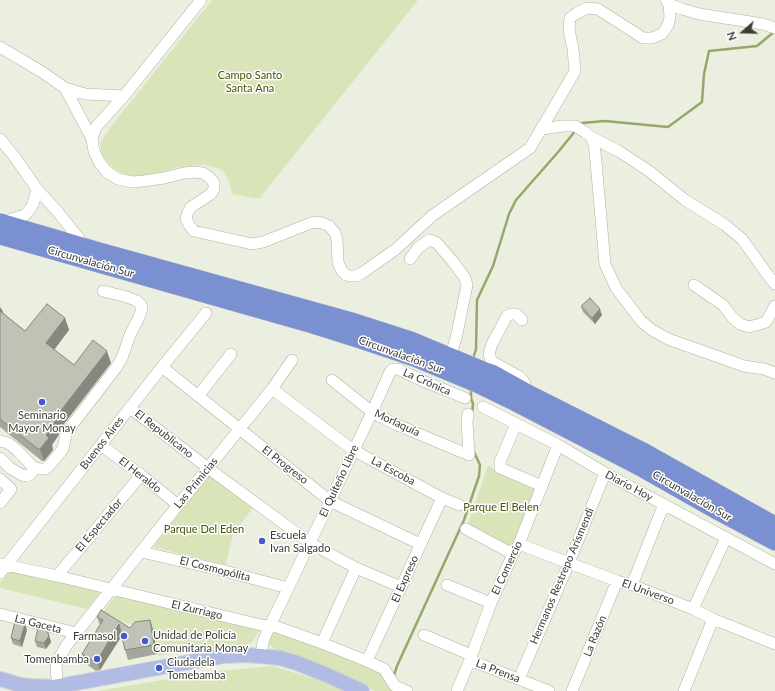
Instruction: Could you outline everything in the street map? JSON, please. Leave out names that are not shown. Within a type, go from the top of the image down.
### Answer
[{"type":"highway","name":"Circunvalación Sur","points":[[1,227],[100,251],[355,322],[411,340],[492,373],[528,393],[643,451],[775,525]]},
{"type":"highway","name":"Circunvalación Sur","points":[[1,227],[360,340],[398,365],[479,385],[643,468],[717,511],[775,542]]},
{"type":"main road","points":[[0,679],[28,686],[54,687],[223,656],[240,655],[280,658],[297,663],[362,691]]},
{"type":"street","points":[[92,140],[96,127],[124,96],[202,0]]},
{"type":"street","points":[[65,88],[92,140],[94,151],[99,162],[107,172],[118,179],[132,182],[144,181],[194,172],[203,173],[209,177],[214,183],[214,189],[211,194],[191,207],[186,218],[194,232],[252,244],[263,242],[310,223],[316,222],[326,224],[335,233],[342,271],[350,276],[356,276],[396,249],[433,215],[530,148],[568,85],[575,70],[569,30],[570,18],[587,8],[598,9],[643,38],[652,38],[662,34],[668,25],[670,17],[668,2]]},
{"type":"street","points":[[668,2],[682,9],[699,14],[763,24],[775,28]]},
{"type":"street","points":[[0,47],[42,72],[65,88],[85,94],[124,96]]},
{"type":"street","points":[[541,130],[563,126],[575,126],[649,171],[685,200],[725,225],[742,239],[775,284]]},
{"type":"street","points":[[591,137],[594,144],[596,162],[605,264],[616,288],[637,316],[652,330],[668,339],[744,366],[775,372]]},
{"type":"street","points":[[0,139],[37,189],[85,246],[100,251]]},
{"type":"street","points":[[1,227],[8,220],[25,214],[30,209],[37,189]]},
{"type":"street","points":[[410,259],[418,248],[430,240],[437,243],[465,278],[467,285],[466,291],[451,356]]},
{"type":"street","points":[[694,285],[723,306],[732,318],[740,324],[749,327],[760,324],[766,322],[773,314]]},
{"type":"street","points":[[0,441],[8,443],[34,467],[40,469],[45,469],[54,461],[63,449],[66,434],[69,428],[116,368],[122,358],[130,335],[142,309],[141,305],[137,301],[103,291]]},
{"type":"street","name":"Buenos Aires","points":[[2,568],[206,314]]},
{"type":"street","points":[[522,320],[516,314],[507,316],[492,344],[489,354],[493,362],[520,377],[524,382],[528,393]]},
{"type":"street","points":[[198,396],[232,354]]},
{"type":"street","name":"Las Primicias","points":[[58,686],[56,669],[57,662],[76,633],[272,389],[292,360]]},
{"type":"street","name":"La Crónica","points":[[398,365],[423,381],[465,398]]},
{"type":"street","name":"El Quiteño Libre","points":[[261,656],[263,642],[270,626],[372,412],[398,365]]},
{"type":"street","name":"El Progreso","points":[[162,367],[330,500],[420,544]]},
{"type":"street","name":"Morlaquía","points":[[332,380],[372,412],[395,424],[469,455],[468,414]]},
{"type":"street","name":"La Escoba","points":[[272,389],[354,450],[459,506]]},
{"type":"street","name":"Diario Hoy","points":[[483,407],[558,445],[605,473],[775,564]]},
{"type":"street","name":"El Republicano","points":[[130,408],[310,543],[356,568],[401,588]]},
{"type":"street","points":[[516,424],[500,462],[500,468],[542,486]]},
{"type":"street","name":"El Heraldo","points":[[101,445],[178,505]]},
{"type":"street","name":"El Comercio","points":[[457,691],[491,603],[519,544],[558,445]]},
{"type":"street","points":[[0,458],[10,468],[22,475],[27,476],[31,474],[34,467]]},
{"type":"street","name":"Hermanos Restrepo Arismendi","points":[[519,679],[569,563],[605,473]]},
{"type":"street","name":"El Espectador","points":[[57,576],[141,475]]},
{"type":"street","points":[[0,479],[11,489],[0,502]]},
{"type":"street","name":"El Expreso","points":[[367,661],[442,498]]},
{"type":"street","points":[[632,585],[664,504]]},
{"type":"street","points":[[466,529],[513,554]]},
{"type":"street","points":[[693,609],[726,538]]},
{"type":"street","name":"El Universo","points":[[519,544],[617,581],[632,585],[775,644]]},
{"type":"street","name":"El Cosmopólita","points":[[141,552],[220,570],[288,588]]},
{"type":"street","name":"El Zurriago","points":[[2,568],[57,576],[276,627],[322,643],[384,669],[395,686],[406,691]]},
{"type":"street","points":[[322,643],[356,568]]},
{"type":"street","name":"La Razón","points":[[572,691],[617,581]]},
{"type":"street","points":[[447,585],[491,603]]},
{"type":"street","name":"La Gaceta","points":[[0,614],[76,633]]},
{"type":"street","points":[[684,691],[713,619]]},
{"type":"street","name":"La Prensa","points":[[424,635],[519,679],[549,691]]},
{"type":"green space","name":"Campo Santo Santa Ana","points":[[212,0],[418,0],[259,199],[232,194],[229,181],[223,171],[217,168],[205,165],[179,167],[159,173],[141,176],[125,175],[112,167],[105,159],[101,151],[101,142],[110,128]]},
{"type":"green space","name":"Parque El Belen","points":[[488,466],[536,489],[512,545],[508,546],[468,524]]},
{"type":"green space","name":"Parque Del Eden","points":[[210,474],[253,508],[233,534],[226,565],[153,547]]},
{"type":"green space","points":[[12,571],[97,590],[99,594],[87,609],[0,588],[0,583],[9,572]]},
{"type":"green space","points":[[115,596],[260,630],[251,643],[208,652],[201,649],[158,656],[153,629],[100,616]]},
{"type":"green space","points":[[272,632],[280,632],[392,676],[388,687],[396,691],[375,691],[334,672],[277,651],[269,644]]},
{"type":"green space","points":[[272,666],[335,685],[348,691],[98,691],[209,672]]},
{"type":"building","points":[[590,298],[600,309],[592,318],[581,306]]},
{"type":"building","name":"Seminario Mayor Monay","points":[[47,304],[65,318],[46,343],[74,365],[93,340],[107,351],[59,413],[54,424],[46,435],[49,438],[40,449],[38,449],[0,419],[0,311],[25,331]]},
{"type":"building","points":[[101,610],[130,628],[135,622],[150,620],[154,645],[125,650],[119,624],[97,661],[93,661],[82,654],[103,620],[97,617]]},
{"type":"building","points":[[15,621],[25,624],[20,641],[11,638]]},
{"type":"building","points":[[38,628],[47,630],[49,636],[44,643],[35,641]]},
{"type":"waterway","points":[[579,126],[582,123],[605,121],[668,127],[702,102],[704,74],[709,51],[757,46],[775,31]]},
{"type":"waterway","points":[[473,359],[476,349],[477,300],[493,266],[509,214],[516,200],[576,130]]},
{"type":"waterway","points":[[471,388],[471,398],[473,404],[472,414]]},
{"type":"waterway","points":[[393,678],[397,666],[464,520],[479,476],[480,465],[474,452]]},
{"type":"place","name":"Seminario Mayor Monay","points":[[42,402]]},
{"type":"place","name":"Escuela Ivan Salgado","points":[[262,541]]},
{"type":"place","name":"Farmasol","points":[[124,636]]},
{"type":"place","name":"Unidad de Policía Comunitaria Monay","points":[[145,641]]},
{"type":"place","name":"Tomenbamba","points":[[97,659]]},
{"type":"place","name":"Ciudadela Tomebamba","points":[[159,668]]}]
